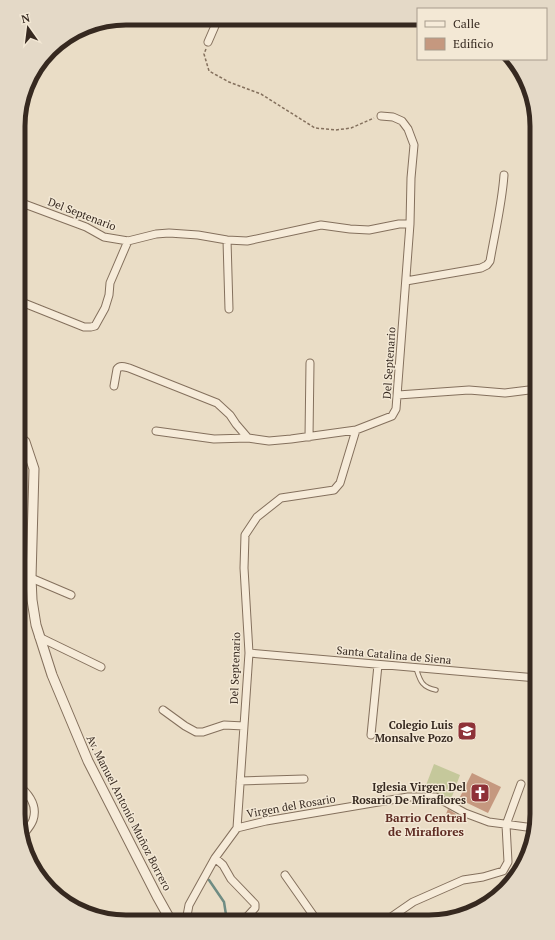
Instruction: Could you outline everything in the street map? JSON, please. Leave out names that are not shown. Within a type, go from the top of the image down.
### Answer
[{"type":"street","points":[[208,42],[215,25]]},
{"type":"street","points":[[381,116],[393,117],[402,121],[408,129],[414,145],[411,178],[410,224]]},
{"type":"street","points":[[406,281],[481,268],[487,265],[490,261],[498,219],[504,175]]},
{"type":"street","name":"Del Septenario","points":[[25,204],[86,227],[104,237],[128,241],[156,234],[169,233],[227,240],[247,240],[321,225],[369,230],[399,224],[410,224],[396,409],[392,416],[356,430],[340,483],[334,490],[281,498],[256,517],[245,535],[244,568],[249,653],[237,828]]},
{"type":"street","points":[[227,240],[229,309]]},
{"type":"street","points":[[25,302],[84,327],[95,326],[105,308],[109,295],[110,283],[128,241]]},
{"type":"street","points":[[309,437],[310,363]]},
{"type":"street","points":[[114,386],[118,367],[121,366],[130,368],[217,403],[230,415],[248,438]]},
{"type":"street","points":[[398,395],[469,390],[505,393],[530,390]]},
{"type":"street","points":[[156,431],[214,439],[248,438],[270,441],[356,430]]},
{"type":"street","name":"Av. Manuel Antonio Muñoz Borrero","points":[[25,442],[34,469],[31,578],[32,600],[39,637],[52,675],[88,761],[154,890],[169,915]]},
{"type":"street","points":[[31,578],[71,596]]},
{"type":"street","points":[[39,637],[101,667]]},
{"type":"street","name":"Santa Catalina de Siena","points":[[249,653],[530,677]]},
{"type":"street","points":[[371,735],[378,665]]},
{"type":"street","points":[[163,710],[196,732],[203,732],[224,725],[244,726]]},
{"type":"street","points":[[240,781],[304,779]]},
{"type":"street","points":[[394,915],[413,902],[463,880],[483,877],[503,871],[508,862],[506,825],[521,784]]},
{"type":"street","points":[[25,791],[35,806],[33,821],[26,830]]},
{"type":"street","name":"Virgen del Rosario","points":[[237,828],[266,821],[408,797],[436,797],[465,813],[489,822],[529,827]]},
{"type":"street","points":[[187,915],[189,905],[215,858],[237,828]]},
{"type":"street","points":[[215,858],[223,865],[231,879],[255,904],[255,908],[249,915]]},
{"type":"street","points":[[284,875],[313,915]]},
{"type":"lane","points":[[416,668],[423,684],[436,690]]},
{"type":"path","points":[[208,42],[204,54],[209,71],[229,82],[261,94],[315,128],[336,130],[351,128],[381,116]]},
{"type":"green space","points":[[434,764],[460,775],[451,799],[425,788]]},
{"type":"building","name":"Iglesia Virgen Del Rosario De Miraflores","points":[[472,773],[501,787],[488,813],[459,799]]},
{"type":"building","points":[[448,809],[456,814],[453,822],[444,819]]},
{"type":"waterway","points":[[209,880],[224,902],[226,915]]},
{"type":"place","name":"Colegio Luis Monsalve Pozo","points":[[467,731]]},
{"type":"place","name":"Iglesia Virgen Del Rosario De Miraflores","points":[[480,793]]},
{"type":"district","name":"Barrio Central de Miraflores","points":[[426,824]]}]
